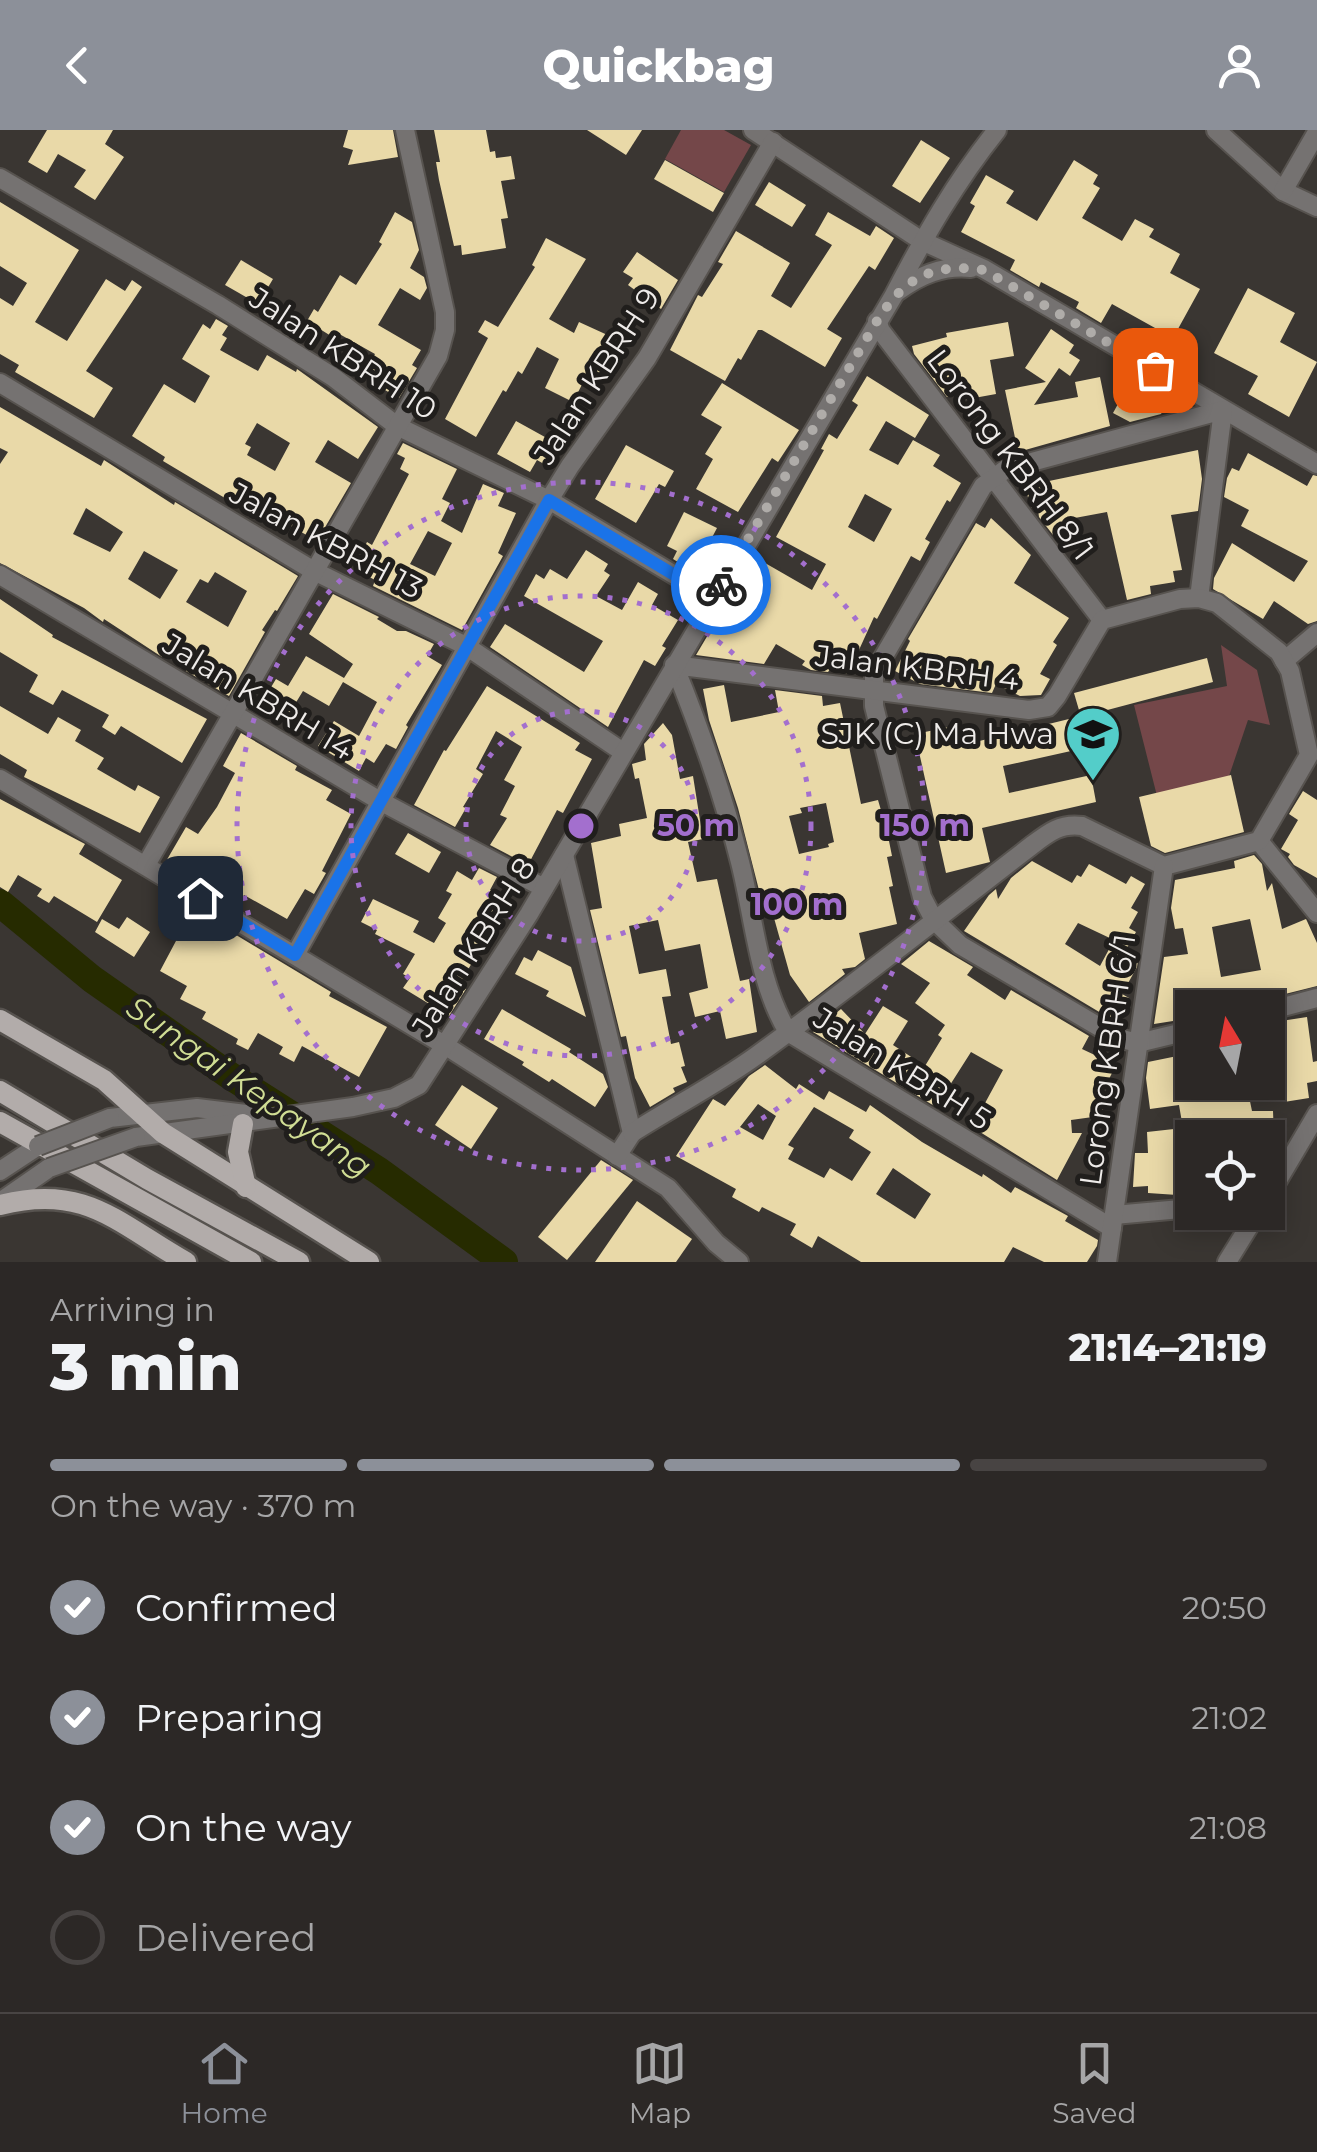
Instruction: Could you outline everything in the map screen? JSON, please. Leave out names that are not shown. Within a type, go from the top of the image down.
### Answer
[{"type":"main road","points":[[0,1020],[104,1080],[163,1134],[369,1262]]},
{"type":"main road","points":[[0,1091],[146,1180],[299,1262]]},
{"type":"main road","points":[[0,1122],[251,1262]]},
{"type":"main road","points":[[243,1124],[238,1152],[246,1187]]},
{"type":"main road","points":[[0,1204],[60,1196],[92,1206],[186,1262]]},
{"type":"street","points":[[146,865],[438,356],[446,312],[405,130]]},
{"type":"street","points":[[753,130],[922,241],[984,270],[1317,464]]},
{"type":"street","name":"Jalan KBRH 8","points":[[274,1117],[353,1108],[408,1093],[419,1085],[544,888],[894,295],[922,241],[974,158],[997,130]]},
{"type":"street","points":[[1216,130],[1282,191],[1317,207]]},
{"type":"street","points":[[1282,191],[1317,132]]},
{"type":"street","name":"Jalan KBRH 9","points":[[295,955],[549,500],[646,358],[772,142]]},
{"type":"street","name":"Jalan KBRH 10","points":[[0,178],[218,305],[333,377],[397,426],[549,500],[713,598]]},
{"type":"street","points":[[894,295],[913,280],[936,270],[960,266],[984,270]]},
{"type":"street","name":"Lorong KBRH 8/1","points":[[877,321],[992,480],[1102,620]]},
{"type":"street","name":"Jalan KBRH 13","points":[[0,384],[314,570],[466,646],[624,752]]},
{"type":"street","points":[[1175,1034],[1138,1043],[1118,1038],[960,946],[934,920],[922,897],[874,706],[874,673],[983,486],[1006,469],[1223,410]]},
{"type":"street","points":[[1199,598],[1223,410]]},
{"type":"street","name":"Jalan KBRH 14","points":[[0,575],[380,801],[544,888]]},
{"type":"street","points":[[617,1156],[632,1133],[753,1058],[1052,830],[1067,824],[1082,826],[1164,866],[1258,841],[1313,755],[1290,671],[1279,652],[1217,603],[1199,598],[1102,620]]},
{"type":"street","name":"Jalan KBRH 4","points":[[674,665],[1029,710],[1048,707],[1102,620]]},
{"type":"street","points":[[1284,661],[1317,633]]},
{"type":"street","name":"Jalan KBRH 5","points":[[674,665],[718,780],[768,980],[778,1015],[788,1032],[1113,1221]]},
{"type":"street","points":[[0,780],[446,1046],[668,1188],[738,1262]]},
{"type":"street","points":[[1258,841],[1317,914]]},
{"type":"street","points":[[564,854],[632,1133]]},
{"type":"street","name":"Lorong KBRH 6/1","points":[[1107,1262],[1164,866]]},
{"type":"street","points":[[1285,1006],[1317,998]]},
{"type":"street","points":[[0,1171],[38,1146],[110,1118],[196,1108],[274,1117]]},
{"type":"street","points":[[1285,1168],[1317,1114]]},
{"type":"street","points":[[0,1204],[49,1168],[136,1138],[274,1117]]},
{"type":"street","points":[[1113,1221],[1175,1211]]},
{"type":"street","points":[[1227,1262],[1247,1230]]},
{"type":"shaded area","points":[[681,130],[724,130],[751,145],[724,192],[665,159]]},
{"type":"shaded area","points":[[1221,645],[1257,670],[1270,725],[1248,720],[1227,782],[1157,796],[1134,705],[1227,686]]},
{"type":"building","points":[[47,130],[113,130],[105,144],[124,157],[95,200],[74,187],[86,170],[58,154],[47,173],[28,162]]},
{"type":"building","points":[[348,130],[393,130],[398,157],[348,165],[353,150],[343,147]]},
{"type":"building","points":[[434,130],[486,130],[490,152],[495,151],[496,158],[511,156],[515,179],[501,181],[508,218],[501,219],[506,248],[462,255],[461,245],[454,246],[439,180]]},
{"type":"building","points":[[587,130],[642,130],[626,155]]},
{"type":"building","points":[[921,140],[950,158],[920,203],[892,186]]},
{"type":"building","points":[[665,160],[724,193],[713,212],[654,179]]},
{"type":"building","points":[[1074,160],[1098,175],[1093,184],[1100,188],[1082,218],[1122,241],[1135,219],[1154,229],[1149,237],[1180,254],[1170,273],[1200,289],[1173,338],[1112,304],[1101,323],[1076,308],[1079,302],[1041,282],[1039,287],[1010,270],[1015,260],[961,232],[975,206],[970,203],[986,175],[1014,191],[1006,203],[1037,221]]},
{"type":"building","points":[[769,182],[806,205],[792,227],[755,205]]},
{"type":"building","points":[[0,202],[79,250],[35,322],[67,341],[106,279],[125,291],[132,280],[142,287],[86,371],[113,388],[94,418],[15,372],[19,365],[0,354],[0,298],[13,306],[27,283],[0,266]]},
{"type":"building","points":[[395,212],[412,222],[419,250],[410,268],[424,277],[427,288],[420,300],[400,288],[378,325],[421,350],[412,365],[417,368],[399,398],[362,377],[375,354],[334,331],[331,336],[307,321],[314,309],[318,312],[340,275],[356,285],[382,244],[379,242]]},
{"type":"building","points":[[828,212],[870,236],[876,226],[894,238],[875,270],[869,266],[827,329],[842,338],[825,367],[762,330],[758,330],[725,381],[670,350],[698,295],[702,297],[723,264],[718,262],[736,231],[790,263],[771,296],[791,308],[832,245],[815,235]]},
{"type":"building","points":[[546,238],[586,259],[549,319],[574,333],[579,322],[614,338],[610,345],[626,352],[615,375],[590,369],[573,402],[545,388],[559,359],[537,347],[522,374],[518,371],[506,392],[503,390],[476,437],[445,419],[488,338],[478,332],[485,320],[498,327],[535,267],[532,265]]},
{"type":"building","points":[[637,252],[678,280],[661,309],[628,285],[633,278],[623,272]]},
{"type":"building","points":[[241,260],[273,279],[258,304],[225,285]]},
{"type":"building","points":[[1248,288],[1295,313],[1280,342],[1317,362],[1289,417],[1248,394],[1258,376],[1214,353]]},
{"type":"building","points":[[216,319],[228,326],[220,350],[258,371],[267,355],[296,372],[297,369],[378,427],[358,459],[328,440],[315,462],[351,483],[317,541],[280,520],[275,528],[163,461],[165,457],[132,436],[164,384],[195,403],[210,376],[182,359],[203,324],[210,329]],"holes":[[[257,423],[290,443],[275,471],[247,455],[251,447],[245,444]]]},
{"type":"building","points":[[1008,322],[1014,356],[990,360],[996,394],[963,400],[962,393],[947,397],[914,354],[912,346],[947,337],[946,333]]},
{"type":"building","points":[[1051,329],[1074,345],[1069,353],[1080,360],[1070,376],[1059,368],[1034,405],[1078,397],[1075,382],[1100,377],[1110,426],[1018,452],[1005,390],[1046,382],[1025,368]]},
{"type":"building","points":[[867,376],[929,415],[915,438],[886,421],[869,450],[898,465],[913,440],[940,455],[933,466],[961,483],[925,539],[930,542],[920,561],[911,556],[877,619],[874,617],[848,674],[831,668],[828,672],[811,670],[802,665],[805,661],[776,644],[764,664],[696,655],[746,571],[750,573],[758,559],[812,590],[826,564],[776,537],[829,434],[837,439],[858,405],[852,401]],"holes":[[[865,494],[892,509],[874,542],[848,527]]]},
{"type":"building","points":[[722,383],[799,430],[778,462],[772,458],[738,512],[696,489],[713,459],[705,454],[722,427],[701,415]]},
{"type":"building","points":[[1128,386],[1165,407],[1161,414],[1130,422],[1113,413]]},
{"type":"building","points":[[0,407],[101,466],[104,460],[298,576],[262,630],[265,632],[229,696],[186,671],[189,664],[166,650],[162,657],[104,619],[103,622],[0,563],[0,464],[8,452],[0,448]],"holes":[[[86,508],[123,532],[110,552],[73,534]],[[144,551],[178,570],[160,599],[128,579]],[[215,572],[247,591],[228,627],[186,602],[200,579],[208,583]]]},
{"type":"building","points":[[516,421],[563,447],[551,468],[537,460],[530,472],[497,454]]},
{"type":"building","points":[[403,443],[457,469],[442,499],[450,503],[441,521],[462,533],[483,484],[504,493],[498,506],[516,513],[498,553],[503,556],[462,630],[373,586],[375,580],[354,569],[367,542],[372,545],[409,474],[400,469],[405,458],[397,454]],"holes":[[[428,531],[452,543],[435,576],[410,564]]]},
{"type":"building","points":[[626,445],[674,471],[665,487],[659,484],[636,523],[595,499]]},
{"type":"building","points":[[1198,450],[1202,479],[1198,511],[1171,515],[1182,570],[1173,571],[1175,582],[1150,586],[1151,594],[1127,600],[1107,512],[1064,520],[1068,538],[1057,540],[1038,510],[1030,505],[1025,486]]},
{"type":"building","points":[[1248,453],[1307,486],[1313,475],[1317,476],[1317,621],[1308,624],[1274,601],[1263,619],[1213,589],[1214,578],[1232,543],[1294,582],[1308,561],[1241,526],[1249,510],[1224,497],[1232,468],[1239,471]]},
{"type":"building","points":[[684,512],[717,528],[694,572],[673,559],[677,551],[667,546]]},
{"type":"building","points":[[991,518],[1031,555],[1014,583],[1069,618],[1053,642],[1057,645],[1040,674],[1050,679],[1041,695],[1020,696],[996,684],[992,693],[920,684],[895,671],[908,639],[976,523],[985,528]]},
{"type":"building","points":[[586,550],[608,564],[604,571],[610,575],[596,596],[622,610],[638,582],[658,594],[652,605],[678,620],[655,666],[644,660],[608,727],[490,647],[505,624],[584,672],[603,641],[524,596],[536,574],[544,579],[550,569],[567,579]]},
{"type":"building","points":[[333,594],[379,617],[397,631],[434,644],[427,656],[442,665],[396,749],[386,744],[374,763],[366,758],[359,771],[318,746],[334,721],[359,736],[377,702],[343,682],[329,706],[303,691],[284,722],[259,707],[276,679],[288,686],[306,656],[344,678],[353,664],[309,634]]},
{"type":"building","points":[[0,599],[52,637],[207,719],[182,763],[121,726],[115,735],[102,727],[109,715],[62,690],[53,705],[29,692],[38,675],[0,652]]},
{"type":"building","points":[[1207,658],[1213,682],[1081,717],[1074,693]]},
{"type":"building","points":[[724,685],[731,722],[779,712],[775,690],[822,696],[823,706],[840,703],[861,804],[878,800],[892,856],[887,857],[893,886],[889,887],[897,924],[859,933],[865,959],[855,967],[842,969],[845,974],[809,1002],[790,975],[767,893],[760,894],[703,689]],"holes":[[[826,803],[834,842],[829,847],[799,854],[789,816],[802,813],[800,808]]]},
{"type":"building","points":[[487,686],[580,743],[575,750],[592,759],[563,813],[557,810],[528,865],[490,845],[507,818],[500,815],[515,786],[504,780],[522,747],[496,731],[476,769],[483,774],[455,827],[414,805],[444,750]]},
{"type":"building","points":[[0,706],[48,734],[58,717],[81,730],[75,741],[104,758],[97,769],[135,791],[138,785],[160,797],[140,833],[24,777],[27,770],[0,754]]},
{"type":"building","points":[[1073,718],[1080,749],[1003,766],[1009,793],[1091,775],[1096,802],[982,828],[990,862],[946,873],[915,734],[959,725],[963,745]]},
{"type":"building","points":[[663,723],[672,735],[680,779],[693,776],[703,839],[688,842],[697,882],[717,879],[740,981],[749,979],[757,1032],[726,1039],[720,1011],[695,1017],[689,993],[708,988],[700,944],[665,951],[658,920],[629,926],[639,974],[666,969],[671,996],[662,997],[671,1044],[679,1042],[687,1082],[650,1107],[635,1078],[626,1036],[621,1037],[590,910],[602,908],[591,843],[621,836],[619,824],[647,818],[632,764],[646,760],[644,744]]},
{"type":"building","points":[[241,733],[332,790],[326,800],[351,814],[314,894],[305,889],[287,919],[244,895],[237,906],[165,863],[186,827],[198,834],[217,807],[235,773],[223,766]]},
{"type":"building","points":[[1231,775],[1244,832],[1165,853],[1151,846],[1139,797]]},
{"type":"building","points":[[1303,791],[1317,800],[1317,878],[1294,865],[1290,854],[1281,849],[1298,820],[1289,814]]},
{"type":"building","points":[[0,799],[85,844],[79,854],[122,880],[97,922],[54,896],[49,903],[37,896],[42,889],[18,875],[8,892],[0,887]]},
{"type":"building","points":[[408,833],[441,852],[429,873],[395,854]]},
{"type":"building","points":[[1254,855],[1262,864],[1267,891],[1272,883],[1282,929],[1306,919],[1317,943],[1317,986],[1285,994],[1285,990],[1175,990],[1175,1021],[1154,1024],[1164,957],[1188,954],[1183,928],[1175,929],[1171,908],[1175,880],[1235,868],[1234,861]],"holes":[[[1250,919],[1261,970],[1221,977],[1212,927]]]},
{"type":"building","points":[[1032,861],[1072,883],[1089,864],[1126,884],[1131,876],[1145,884],[1131,908],[1138,912],[1129,928],[1136,932],[1124,953],[1138,960],[1137,967],[1122,994],[1129,998],[1116,1022],[964,931],[989,895],[996,889],[998,899],[1011,878]],"holes":[[[1078,923],[1114,940],[1100,966],[1065,944]]]},
{"type":"building","points":[[479,868],[497,877],[490,890],[508,899],[496,921],[500,924],[459,985],[466,989],[449,1016],[403,988],[410,978],[403,974],[415,954],[375,934],[377,930],[361,922],[373,899],[419,921],[413,932],[434,943],[446,923],[438,918],[452,894],[446,891],[457,871],[472,880]]},
{"type":"building","points":[[193,909],[331,992],[329,996],[387,1027],[359,1077],[302,1046],[294,1062],[279,1054],[283,1047],[258,1033],[248,1050],[236,1044],[238,1039],[202,1019],[206,1012],[180,999],[187,986],[160,971]]},
{"type":"building","points":[[127,917],[150,932],[134,957],[95,932],[102,919],[119,929]]},
{"type":"building","points":[[929,941],[973,967],[967,975],[1005,1000],[1011,990],[1089,1036],[1082,1049],[1116,1065],[1097,1103],[1104,1107],[1100,1116],[1071,1120],[1072,1133],[1082,1133],[1057,1180],[972,1127],[1003,1070],[971,1052],[936,1107],[813,1032],[841,1009],[865,1034],[883,1006],[908,1021],[893,1045],[925,1066],[942,1038],[938,1035],[945,1025],[915,1003],[930,983],[901,964]]},
{"type":"building","points":[[538,950],[571,967],[586,1017],[546,996],[549,991],[515,974],[524,957],[532,961]]},
{"type":"building","points":[[502,1009],[571,1049],[569,1052],[603,1074],[608,1087],[595,1107],[484,1039]]},
{"type":"building","points":[[1307,1017],[1313,1062],[1317,1061],[1317,1081],[1307,1083],[1309,1098],[1284,1102],[1286,1066],[1285,1020]]},
{"type":"building","points":[[1175,1056],[1175,1100],[1250,1100],[1252,1111],[1273,1111],[1273,1120],[1182,1120],[1179,1105],[1150,1109],[1148,1062]]},
{"type":"building","points":[[765,1065],[796,1089],[799,1084],[824,1100],[829,1091],[866,1112],[870,1105],[922,1142],[982,1177],[983,1174],[1011,1193],[1015,1187],[1068,1216],[1065,1221],[1098,1240],[1097,1246],[1087,1262],[1044,1262],[1013,1247],[1004,1262],[861,1262],[818,1236],[812,1248],[790,1235],[796,1224],[762,1207],[759,1212],[732,1197],[736,1189],[676,1156],[713,1099],[725,1106],[749,1076]],"holes":[[[758,1104],[776,1116],[763,1140],[740,1127]],[[814,1107],[854,1130],[849,1138],[871,1152],[852,1181],[830,1168],[824,1178],[788,1159],[794,1148],[788,1145]],[[893,1168],[931,1194],[915,1219],[876,1194]]]},
{"type":"building","points":[[462,1085],[498,1108],[471,1149],[435,1125]]},
{"type":"building","points":[[1175,1129],[1175,1195],[1148,1193],[1148,1186],[1133,1187],[1135,1153],[1148,1153],[1147,1132]]},
{"type":"building","points":[[601,1160],[633,1180],[567,1260],[538,1237]]},
{"type":"building","points":[[637,1201],[692,1239],[676,1262],[595,1262]]},
{"type":"waterway","name":"Sungai Kepayang","points":[[0,903],[92,979],[229,1075],[379,1171],[504,1262]]},
{"type":"way so far","points":[[721,585],[877,321],[894,295],[913,280],[936,270],[960,266],[984,270],[1155,370]]},
{"type":"place","name":"SJK (C) Ma Hwa","points":[[1093,783]]},
{"type":"route","points":[[200,898],[295,955],[549,500],[713,598],[721,585]]}]
